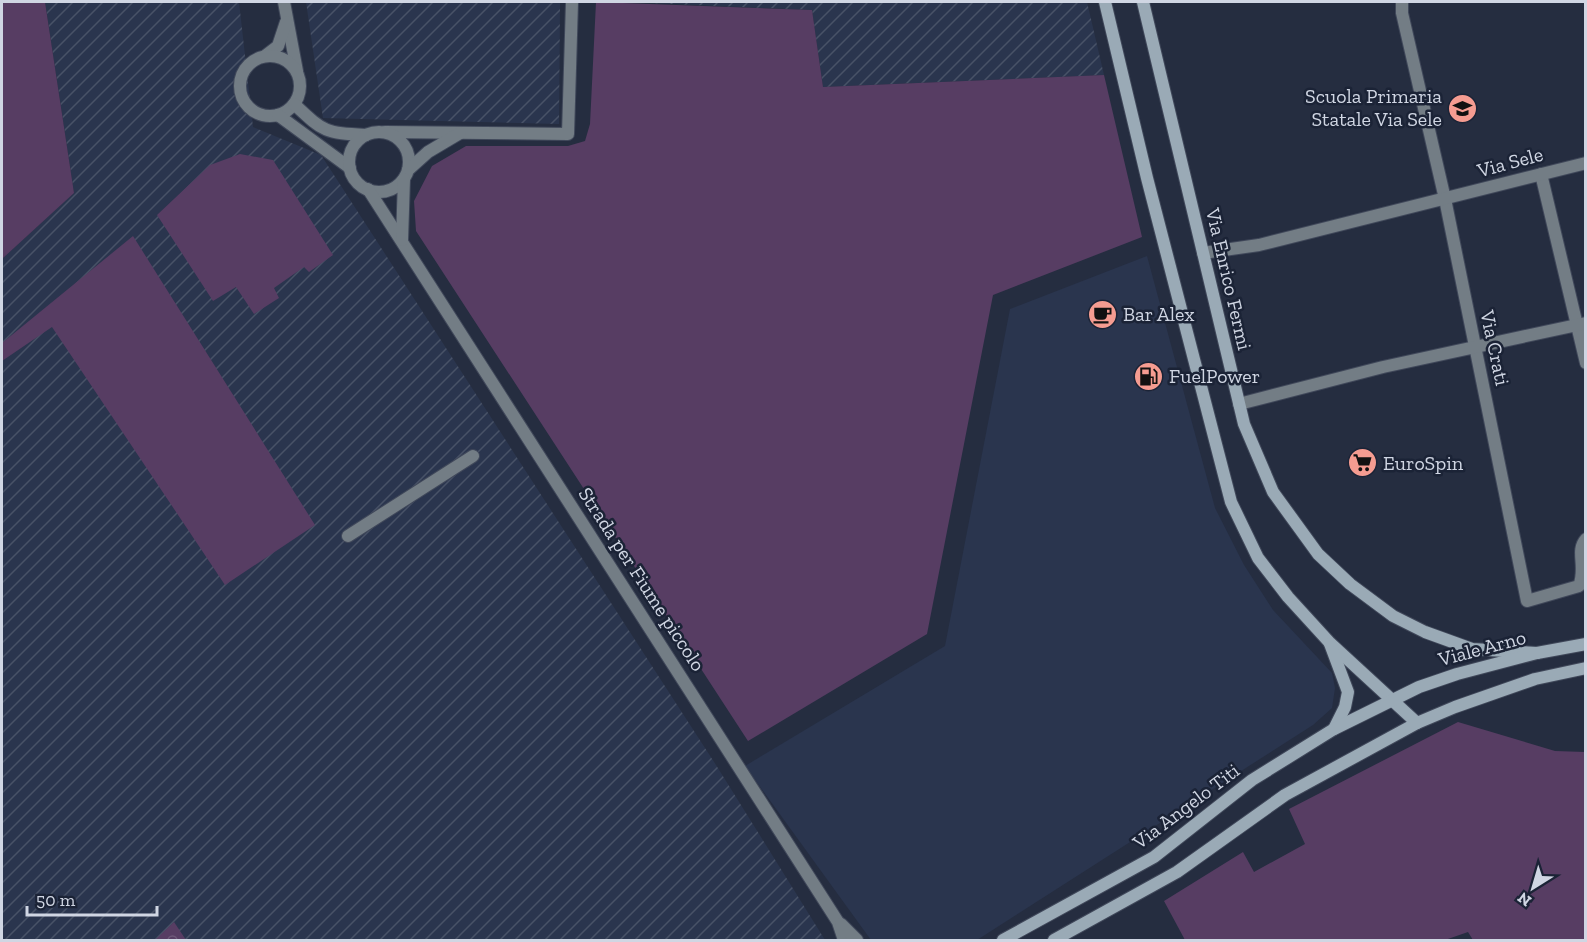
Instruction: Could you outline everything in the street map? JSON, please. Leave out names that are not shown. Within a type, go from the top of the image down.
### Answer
[{"type":"street","points":[[284,2],[300,85],[299,94],[287,111],[278,115],[259,114],[250,109],[241,92],[240,83],[243,73],[248,65],[266,57],[278,46],[287,21]]},
{"type":"street","points":[[461,133],[428,152],[397,186],[388,190],[368,189],[354,177],[350,168],[352,149],[366,135],[375,132],[568,134],[572,2]]},
{"type":"street","points":[[1105,2],[1150,188],[1231,502],[1258,558],[1288,597],[1330,643],[1417,723]]},
{"type":"street","name":"Via Enrico Fermi","points":[[1143,2],[1244,424],[1273,492],[1318,554],[1350,584],[1394,616],[1425,632],[1472,649],[1537,653]]},
{"type":"street","name":"Via Crati","points":[[1402,2],[1402,13],[1445,200],[1527,601],[1579,586],[1585,574],[1581,546],[1584,540]]},
{"type":"street","points":[[266,57],[285,60],[298,75]]},
{"type":"street","points":[[294,104],[319,127],[333,133],[366,135]]},
{"type":"street","points":[[278,115],[350,168]]},
{"type":"street","points":[[385,132],[402,142],[409,160],[402,242]]},
{"type":"street","name":"Via Sele","points":[[1203,254],[1259,246],[1586,163]]},
{"type":"street","points":[[1541,174],[1582,324],[1586,363]]},
{"type":"street","name":"Strada per Fiume piccolo","points":[[368,189],[838,922],[844,940]]},
{"type":"street","points":[[1239,404],[1475,346],[1582,324]]},
{"type":"street","points":[[348,536],[473,456]]},
{"type":"street","points":[[1330,643],[1348,692],[1345,707],[1334,729]]},
{"type":"street","name":"Viale Arno","points":[[1391,701],[1419,687],[1457,674],[1537,653],[1586,644]]},
{"type":"street","points":[[1054,940],[1177,872],[1285,795],[1417,723],[1535,679],[1586,668]]},
{"type":"street","name":"Via Angelo Titi","points":[[1003,940],[1154,857],[1252,780],[1334,729],[1391,701]]},
{"type":"street","points":[[838,922],[857,940]]},
{"type":"shaded area","points":[[45,2],[239,2],[253,127],[321,155],[716,765],[825,940],[2,940],[2,259],[74,193]]},
{"type":"shaded area","points":[[306,2],[560,2],[559,124],[323,118]]},
{"type":"shaded area","points":[[626,2],[1087,2],[1104,75],[823,87],[812,10]]},
{"type":"shaded area","points":[[1147,256],[1215,508],[1244,565],[1273,610],[1332,673],[1335,688],[1332,708],[1313,725],[977,940],[871,940],[745,766],[945,646],[1010,309]]},
{"type":"green space","points":[[2,2],[45,2],[74,193],[2,259]]},
{"type":"green space","points":[[596,2],[812,10],[823,87],[1104,75],[1142,237],[993,295],[927,634],[748,741],[416,231],[414,201],[432,166],[466,146],[568,146],[585,141],[590,124]]},
{"type":"green space","points":[[240,154],[273,160],[333,255],[309,272],[304,267],[274,288],[279,298],[254,314],[236,287],[213,301],[157,215],[210,165]]},
{"type":"green space","points":[[133,236],[315,525],[225,585],[52,327],[2,361],[2,343]]},
{"type":"green space","points":[[1458,722],[1555,751],[1585,752],[1585,940],[1473,940],[1468,932],[1445,940],[1185,940],[1164,901],[1243,852],[1254,872],[1305,844],[1289,809]]},
{"type":"green space","points":[[174,922],[186,940],[155,940]]},
{"type":"place","name":"Scuola Primaria Statale Via Sele","points":[[1463,108]]},
{"type":"place","name":"Bar Alex","points":[[1102,314]]},
{"type":"place","name":"FuelPower","points":[[1148,376]]},
{"type":"place","name":"EuroSpin","points":[[1362,463]]}]
